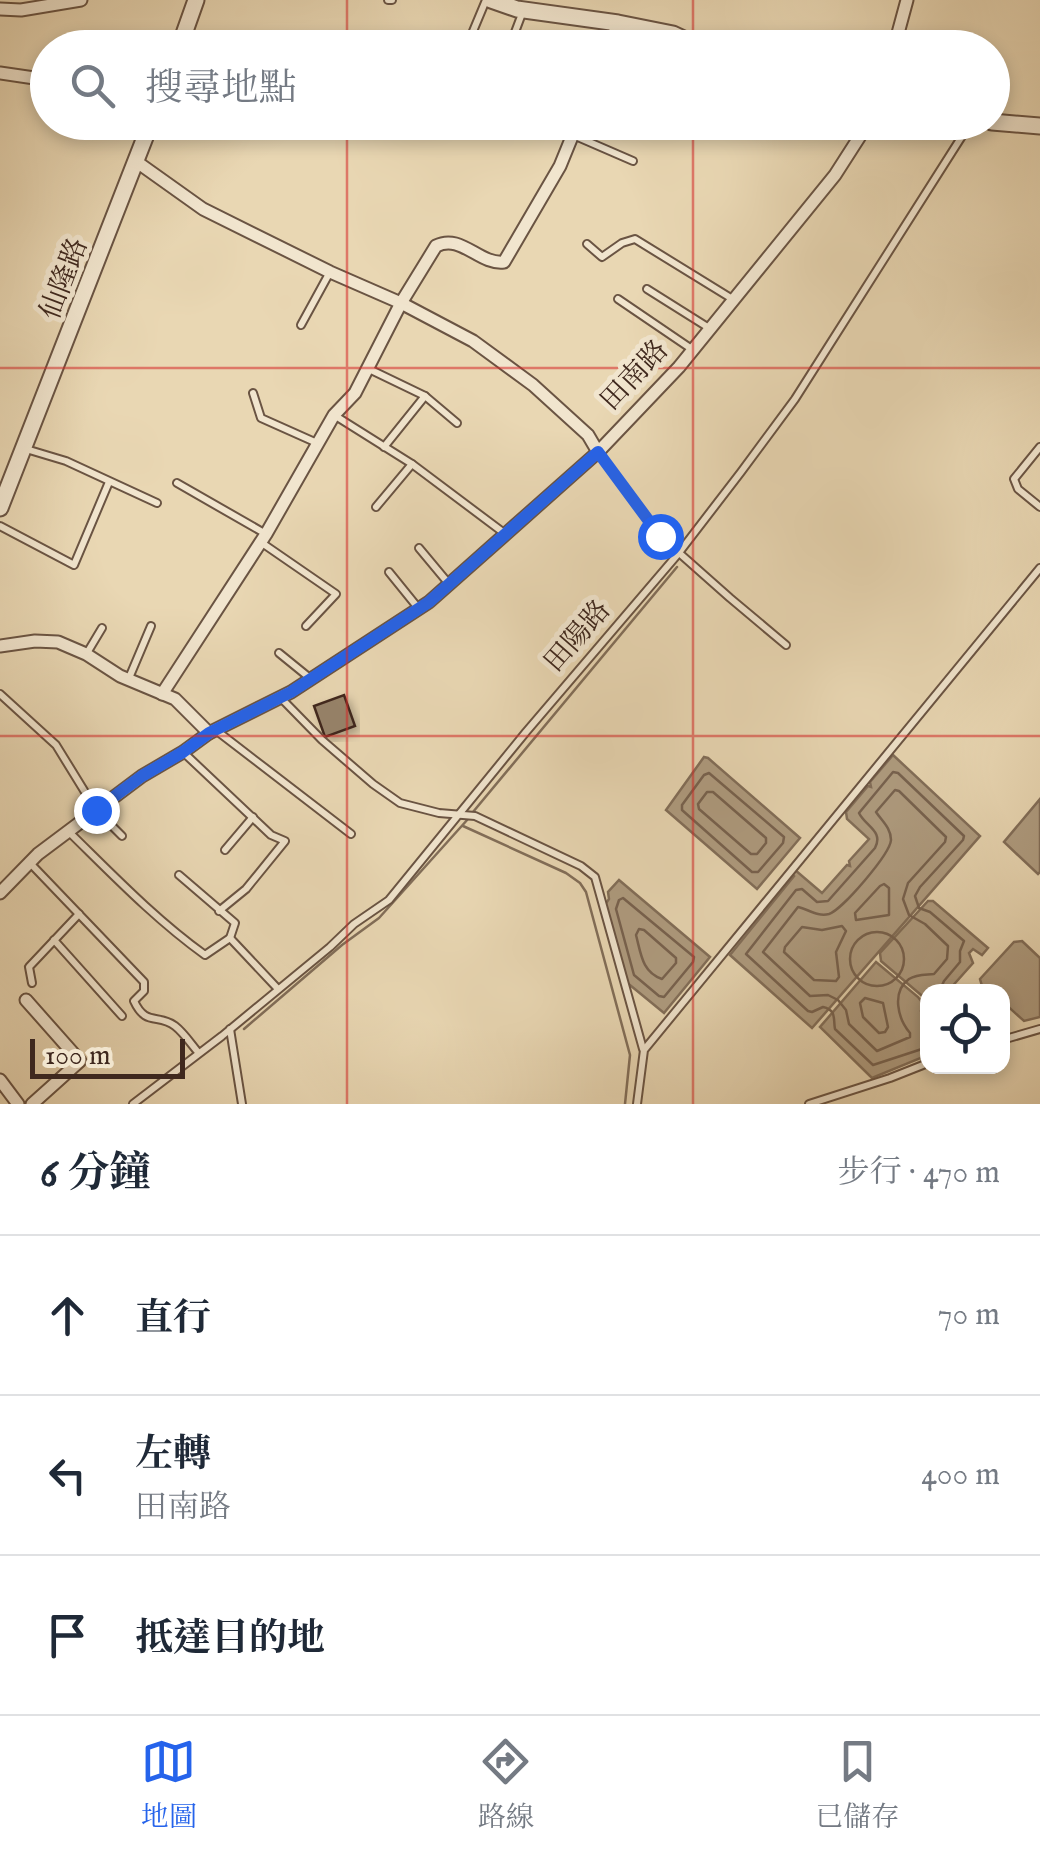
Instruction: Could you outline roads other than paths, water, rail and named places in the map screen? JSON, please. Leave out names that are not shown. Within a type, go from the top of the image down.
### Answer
[{"type":"street","points":[[0,9],[21,10],[81,0]]},
{"type":"street","points":[[185,30],[196,0]]},
{"type":"street","points":[[488,0],[524,10],[654,30]]},
{"type":"street","points":[[899,30],[907,0]]},
{"type":"street","points":[[615,30],[618,23]]},
{"type":"street","points":[[0,73],[30,77]]},
{"type":"street","points":[[1010,124],[1040,126]]},
{"type":"street","name":"仙隆路","points":[[0,508],[6,475],[25,449],[145,140]]},
{"type":"street","points":[[162,694],[263,538],[334,415],[355,393],[401,303],[436,246],[442,242],[457,243],[489,261],[504,262],[560,166],[571,140]]},
{"type":"street","name":"田南路","points":[[2,888],[29,862],[142,776],[212,732],[311,679],[419,610],[449,584],[598,452],[693,350],[834,175],[857,140]]},
{"type":"street","points":[[137,162],[202,210],[473,341],[533,385],[588,435],[598,452]]},
{"type":"street","points":[[0,648],[35,641],[58,642],[175,699],[212,732]]},
{"type":"street","points":[[26,1000],[80,1060],[32,1104]]},
{"type":"street","points":[[0,1080],[18,1104]]},
{"type":"lane","points":[[474,30],[488,0]]},
{"type":"lane","points":[[516,30],[524,10]]},
{"type":"lane","points":[[594,140],[633,162]]},
{"type":"lane","name":"田陽路","points":[[133,1104],[330,948],[354,924],[389,900],[678,554],[794,399],[959,140]]},
{"type":"lane","points":[[587,244],[602,257],[635,240],[734,300]]},
{"type":"lane","points":[[301,325],[330,272]]},
{"type":"lane","points":[[647,289],[710,329]]},
{"type":"lane","points":[[618,299],[693,350]]},
{"type":"lane","points":[[369,369],[425,396],[457,423]]},
{"type":"lane","points":[[253,393],[262,418],[318,443]]},
{"type":"lane","points":[[384,447],[425,396]]},
{"type":"lane","points":[[334,415],[412,464],[505,534]]},
{"type":"lane","points":[[1040,447],[1014,479],[1018,489],[1040,507]]},
{"type":"lane","points":[[25,449],[66,461],[158,503]]},
{"type":"lane","points":[[598,452],[660,536],[786,644]]},
{"type":"lane","points":[[376,506],[412,464]]},
{"type":"lane","points":[[0,526],[74,566],[109,482]]},
{"type":"lane","points":[[177,483],[263,538],[336,594],[306,626]]},
{"type":"lane","points":[[419,548],[449,584]]},
{"type":"lane","points":[[644,1050],[1040,568]]},
{"type":"lane","points":[[389,572],[419,610]]},
{"type":"lane","points":[[128,679],[151,626]]},
{"type":"lane","points":[[86,654],[102,628]]},
{"type":"lane","points":[[279,652],[311,679]]},
{"type":"lane","points":[[0,694],[56,744],[96,810],[122,836]]},
{"type":"lane","points":[[280,697],[322,740],[400,803],[439,813],[475,816],[580,866],[594,877],[644,1050],[637,1104]]},
{"type":"lane","points":[[212,732],[351,834]]},
{"type":"lane","points":[[183,752],[272,835],[285,842],[246,889],[219,912]]},
{"type":"lane","points":[[225,850],[253,818]]},
{"type":"lane","points":[[68,832],[144,906],[205,955],[230,938],[235,924],[178,875]]},
{"type":"lane","points":[[29,862],[144,982],[144,991],[134,1001],[142,1015],[176,1027],[198,1052]]},
{"type":"lane","points":[[32,983],[30,967],[79,914]]},
{"type":"lane","points":[[230,938],[278,989]]},
{"type":"lane","points":[[54,940],[122,1016]]},
{"type":"lane","points":[[230,1028],[242,1104]]},
{"type":"lane","points":[[1010,1038],[1040,1029]]},
{"type":"lane","points":[[809,1104],[920,1066]]},
{"type":"water","points":[[893,755],[980,836],[812,1028],[730,955],[794,876],[794,869],[822,893],[850,866],[849,861],[869,839],[847,819],[846,812],[871,787],[870,782]]},
{"type":"water","points":[[704,757],[800,838],[757,889],[666,810]]},
{"type":"water","points":[[1040,799],[1040,872],[1038,874],[1004,842]]},
{"type":"water","points":[[619,880],[710,957],[664,1013],[625,981],[604,906],[608,892]]},
{"type":"water","points":[[928,901],[933,901],[988,948],[982,955],[973,949],[969,953],[973,963],[954,984],[920,984],[920,994],[881,961],[880,953]]},
{"type":"water","points":[[1022,941],[1040,958],[1040,1017],[1024,1021],[1010,1008],[1010,984],[981,984],[980,979],[1014,942]]},
{"type":"water","points":[[876,962],[920,1000],[920,1058],[872,1078],[820,1027]]},
{"type":"waterway","points":[[473,812],[677,567]]},
{"type":"waterway","points":[[244,1029],[379,918],[468,819]]},
{"type":"waterway","points":[[463,826],[566,873],[586,892],[630,1055],[625,1104]]}]
